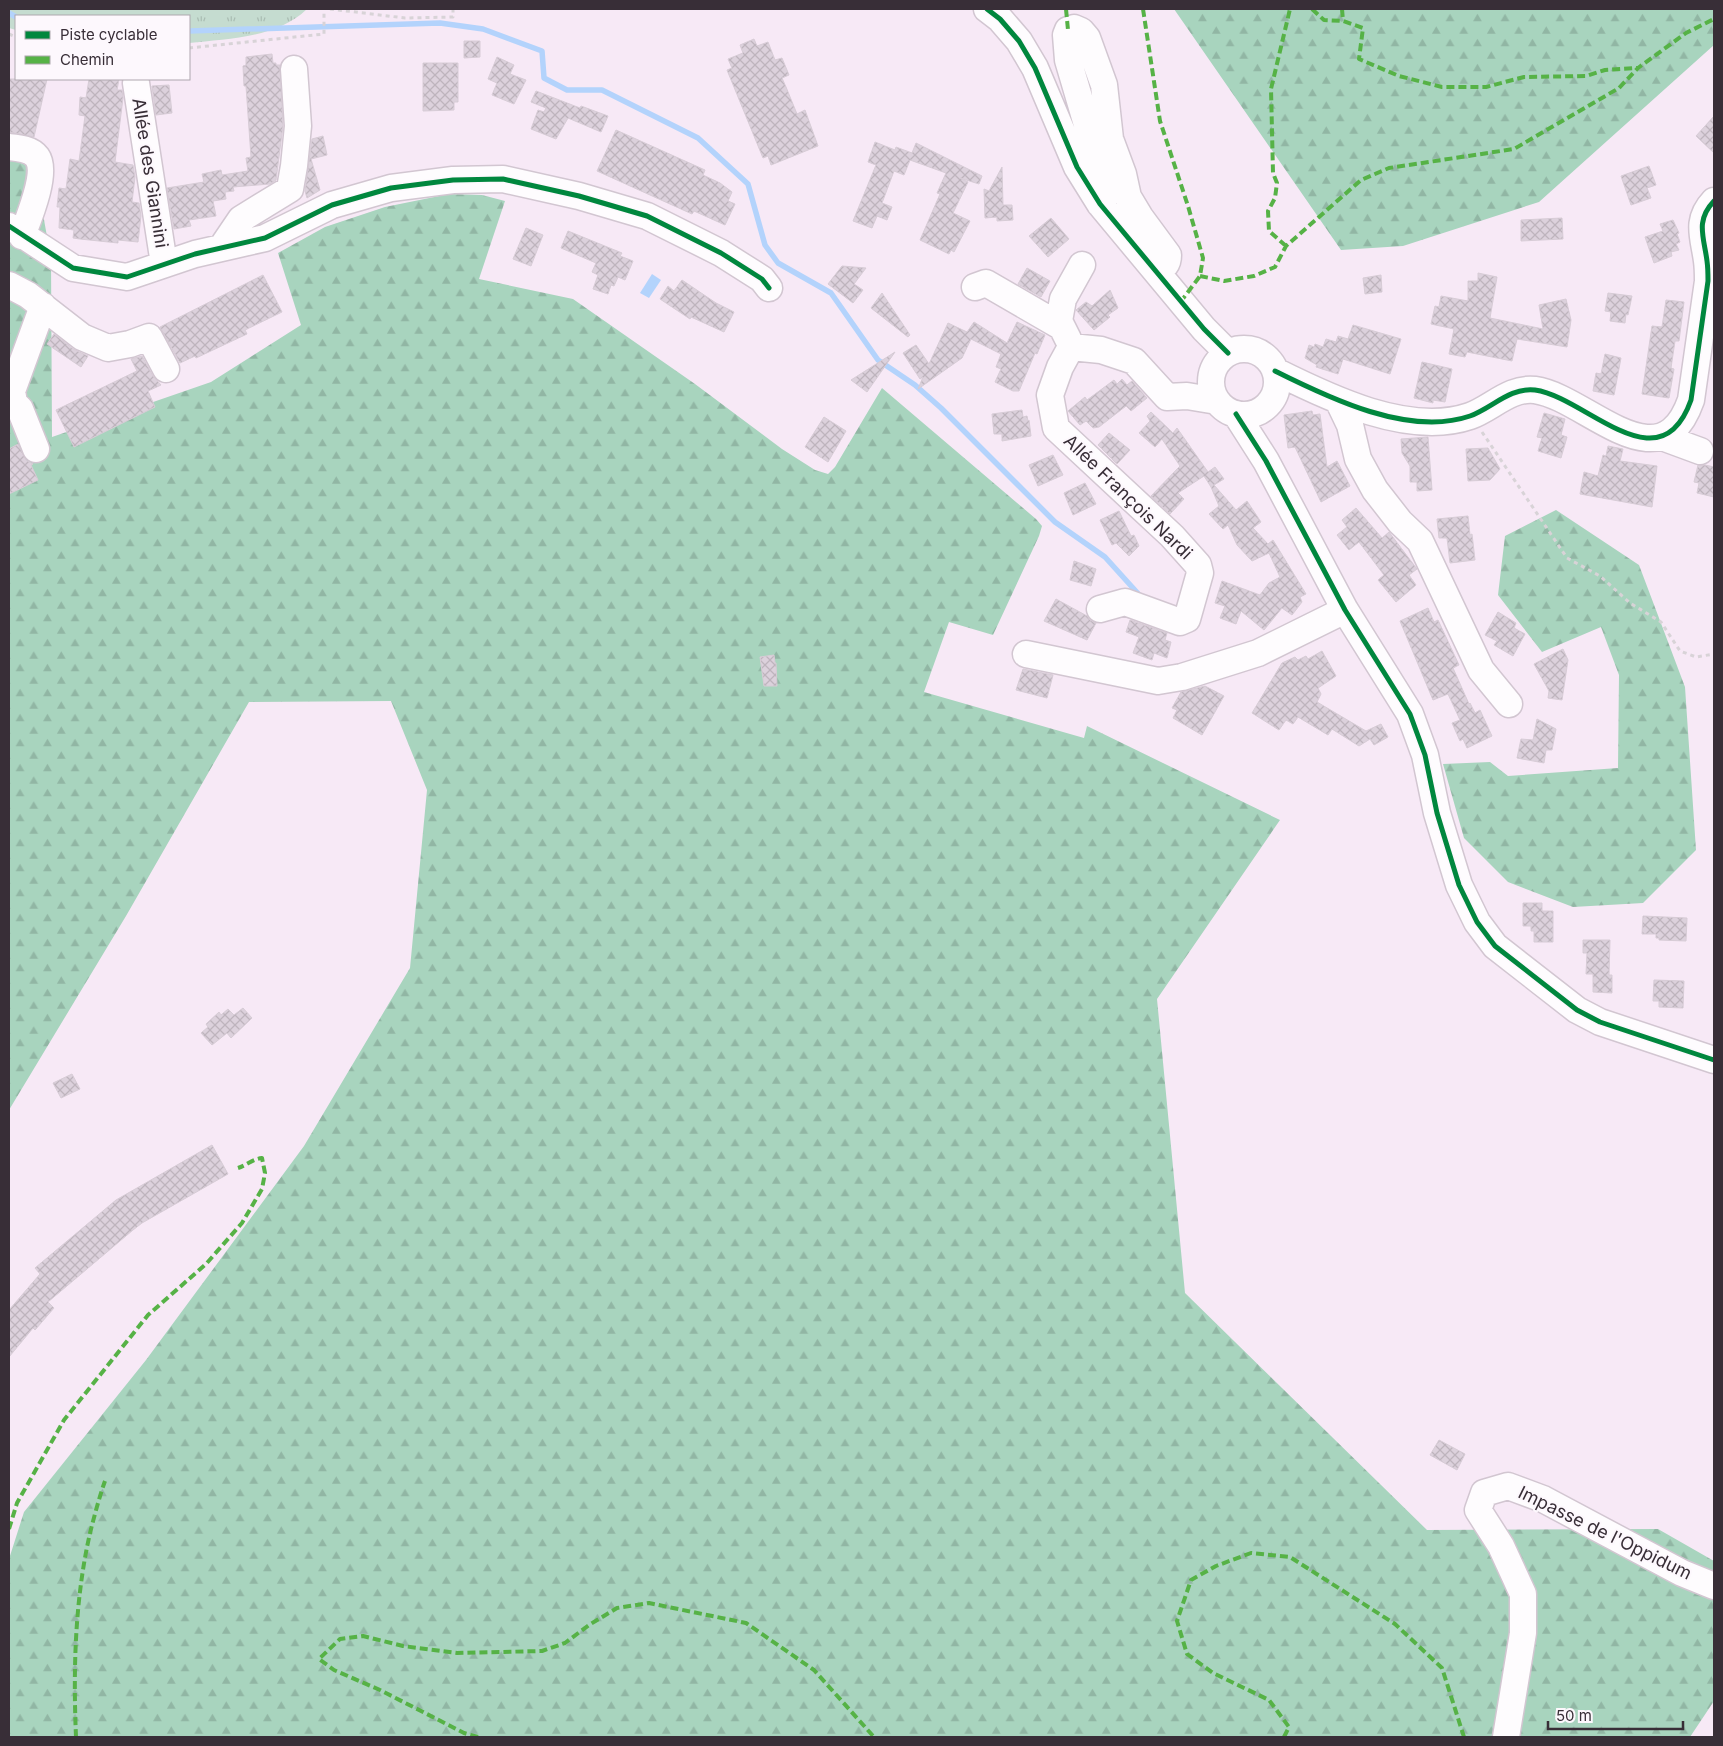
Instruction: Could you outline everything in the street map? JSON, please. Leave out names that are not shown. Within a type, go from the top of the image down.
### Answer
[{"type":"street","points":[[987,9],[1000,19],[1019,41],[1035,68],[1077,168],[1100,204],[1204,329],[1221,384],[1266,462],[1345,610],[1410,714],[1425,755],[1437,812],[1459,886],[1477,922],[1496,946],[1577,1010],[1600,1022],[1714,1060]]},
{"type":"street","points":[[1100,204],[1106,196],[1106,189],[1068,60],[1066,34],[1068,30],[1074,28],[1081,31],[1087,38],[1104,85],[1110,139],[1123,174],[1128,197],[1140,217],[1168,254],[1168,261],[1165,266],[1157,271]]},
{"type":"street","points":[[222,247],[241,219],[290,189],[298,126],[294,69]]},
{"type":"street","name":"Allée des Giannini","points":[[136,83],[164,264]]},
{"type":"street","points":[[9,147],[26,149],[37,157],[40,166],[37,194],[16,231],[73,268],[127,277],[195,254],[265,238],[332,204],[391,188],[453,180],[503,179],[579,196],[647,216],[721,253],[762,279],[770,288]]},
{"type":"street","points":[[1662,437],[1677,426],[1686,413],[1691,400],[1708,281],[1707,261],[1702,238],[1702,219],[1714,201]]},
{"type":"street","name":"Allée François Nardi","points":[[1082,265],[1063,299],[1059,321],[1066,337],[1060,367],[1050,395],[1056,428],[1172,536],[1198,565],[1200,572],[1187,619],[1180,622],[1125,602],[1100,609]]},
{"type":"street","points":[[975,287],[986,283],[1066,337],[1134,361],[1167,397],[1187,396],[1221,384],[1237,350],[1247,349],[1256,351],[1271,362],[1271,391],[1261,429],[1266,462]]},
{"type":"street","points":[[9,284],[28,295],[82,337],[108,348],[130,344],[149,337],[166,369]]},
{"type":"street","points":[[36,449],[20,409],[14,403],[12,391],[43,306]]},
{"type":"street","points":[[1221,384],[1245,415],[1271,391],[1307,387],[1363,410],[1427,422],[1447,421],[1470,416],[1516,391],[1535,390],[1552,395],[1626,434],[1646,438],[1662,437],[1700,451]]},
{"type":"street","points":[[1338,400],[1350,425],[1358,460],[1375,490],[1400,522],[1420,541],[1481,670],[1508,704]]},
{"type":"street","points":[[1026,654],[1158,681],[1182,678],[1258,653],[1345,610]]},
{"type":"street","name":"Impasse de l'Oppidum","points":[[1506,1737],[1523,1633],[1523,1594],[1501,1546],[1478,1510],[1484,1493],[1508,1486],[1543,1499],[1682,1573],[1714,1586]]},
{"type":"path","points":[[190,48],[324,34],[324,9]]},
{"type":"path","points":[[330,9],[405,18],[452,17],[453,9]]},
{"type":"path","points":[[1470,416],[1567,558],[1600,576],[1630,603],[1662,622],[1680,651],[1696,657],[1714,654]]},
{"type":"green space","points":[[9,9],[307,9],[295,19],[267,31],[236,38],[190,43],[190,15],[15,15],[15,30],[9,28]]},
{"type":"green space","points":[[1174,9],[1714,9],[1714,45],[1539,202],[1403,246],[1341,250]]},
{"type":"green space","points":[[9,145],[32,152],[51,259],[52,437],[211,382],[301,325],[278,253],[325,227],[385,207],[449,194],[482,195],[505,201],[479,279],[573,299],[695,384],[782,449],[815,470],[828,474],[835,467],[882,388],[1036,519],[1042,526],[1039,536],[993,635],[949,622],[924,692],[1084,738],[1087,726],[1280,820],[1157,999],[1185,1293],[1427,1530],[1658,1529],[1714,1561],[1714,1701],[1690,1737],[9,1737],[9,1559],[24,1512],[146,1360],[304,1146],[410,968],[427,790],[391,701],[249,702],[126,916],[9,1110]]},
{"type":"green space","points":[[1556,510],[1639,565],[1685,687],[1696,850],[1643,903],[1573,907],[1508,882],[1464,838],[1443,764],[1490,762],[1508,776],[1618,768],[1619,675],[1601,627],[1542,652],[1498,595],[1505,536]]},
{"type":"water","points":[[652,274],[661,280],[649,298],[640,293]]},
{"type":"building","points":[[754,39],[757,46],[768,42],[775,60],[782,58],[789,75],[782,78],[797,114],[805,110],[818,146],[771,165],[768,156],[763,158],[727,70],[732,68],[728,59],[743,53],[740,45]]},
{"type":"building","points":[[464,41],[480,41],[480,57],[464,58]]},
{"type":"building","points":[[272,54],[273,63],[280,65],[283,126],[276,180],[270,184],[233,187],[234,191],[225,192],[226,199],[213,201],[216,216],[189,220],[191,226],[174,229],[167,188],[204,182],[202,174],[221,170],[222,175],[248,171],[246,158],[251,157],[243,66],[246,65],[246,57]]},
{"type":"building","points":[[497,57],[514,65],[510,74],[526,80],[514,104],[492,95],[497,83],[488,79]]},
{"type":"building","points":[[423,63],[458,63],[458,102],[454,102],[454,110],[423,111]]},
{"type":"building","points":[[9,79],[47,80],[34,137],[9,132]]},
{"type":"building","points":[[89,80],[119,80],[117,90],[122,90],[123,98],[115,162],[133,165],[135,177],[132,202],[139,203],[141,216],[138,242],[118,240],[118,243],[73,238],[74,230],[59,228],[60,207],[57,207],[59,188],[66,189],[70,159],[79,161],[85,116],[79,115],[80,97],[86,98]]},
{"type":"building","points":[[169,85],[172,113],[156,115],[152,86]]},
{"type":"building","points":[[536,91],[580,108],[581,106],[608,116],[601,132],[568,118],[556,139],[531,129],[538,110],[544,112],[546,108],[531,102]]},
{"type":"building","points":[[1714,116],[1714,153],[1696,136]]},
{"type":"building","points":[[616,130],[705,170],[703,175],[720,183],[732,192],[728,201],[735,204],[725,225],[694,211],[692,214],[597,171]]},
{"type":"building","points":[[323,136],[327,155],[311,159],[320,190],[307,198],[305,191],[312,139]]},
{"type":"building","points":[[875,142],[895,150],[896,147],[912,153],[916,143],[982,176],[979,184],[960,178],[968,182],[953,213],[970,221],[954,252],[951,250],[949,254],[920,240],[940,194],[937,193],[946,173],[910,160],[904,175],[894,171],[882,203],[892,207],[887,220],[877,216],[872,228],[853,221],[876,165],[868,162]]},
{"type":"building","points":[[1649,166],[1656,185],[1647,188],[1651,198],[1631,205],[1621,176]]},
{"type":"building","points":[[1002,167],[1003,205],[1012,205],[1013,220],[997,221],[997,217],[985,218],[984,189],[989,191]]},
{"type":"building","points":[[1051,218],[1069,239],[1048,257],[1029,236]]},
{"type":"building","points":[[1562,218],[1563,239],[1521,241],[1521,220]]},
{"type":"building","points":[[1673,220],[1679,233],[1677,234],[1680,242],[1676,244],[1679,250],[1671,252],[1672,256],[1654,263],[1645,237],[1663,231],[1660,224]]},
{"type":"building","points":[[526,228],[543,235],[531,266],[513,259]]},
{"type":"building","points":[[568,231],[622,253],[620,256],[633,261],[625,280],[618,277],[614,286],[611,285],[608,294],[593,289],[598,275],[592,272],[596,263],[561,248]]},
{"type":"building","points":[[842,266],[866,268],[854,284],[863,290],[853,303],[828,284]]},
{"type":"building","points":[[1027,268],[1050,281],[1041,297],[1018,284]]},
{"type":"building","points":[[1478,273],[1497,277],[1490,318],[1543,329],[1539,305],[1566,299],[1571,320],[1567,347],[1517,339],[1512,361],[1467,352],[1465,357],[1449,354],[1454,329],[1431,324],[1435,306],[1439,307],[1441,296],[1468,301],[1468,281],[1478,281]]},
{"type":"building","points":[[263,275],[282,312],[245,330],[247,334],[196,358],[195,356],[180,363],[160,327]]},
{"type":"building","points":[[1381,275],[1382,292],[1365,294],[1363,278]]},
{"type":"building","points":[[682,280],[716,303],[734,312],[724,332],[691,317],[690,319],[660,299],[668,286],[674,291]]},
{"type":"building","points":[[1110,290],[1118,308],[1108,315],[1110,317],[1094,330],[1076,310],[1086,302],[1092,306]]},
{"type":"building","points":[[882,293],[910,335],[908,337],[871,308]]},
{"type":"building","points":[[1608,293],[1632,296],[1625,323],[1610,321],[1611,312],[1605,311]]},
{"type":"building","points":[[1666,300],[1684,302],[1679,341],[1675,341],[1671,368],[1674,369],[1669,398],[1642,394],[1652,326],[1662,327]]},
{"type":"building","points":[[974,322],[1007,343],[1017,322],[1045,335],[1019,391],[1013,391],[995,382],[1001,369],[996,367],[1001,354],[971,339],[962,358],[918,389],[923,377],[920,379],[903,353],[916,345],[929,364],[948,323],[967,332]]},
{"type":"building","points":[[1353,325],[1401,339],[1390,374],[1343,359],[1338,374],[1316,367],[1317,365],[1305,358],[1309,345],[1314,347],[1315,344],[1323,347],[1326,339],[1336,342],[1338,336],[1348,339]]},
{"type":"building","points":[[54,334],[73,349],[88,356],[81,367],[47,344]]},
{"type":"building","points":[[895,352],[867,392],[851,380]]},
{"type":"building","points":[[1605,354],[1621,358],[1614,395],[1593,391],[1596,373],[1601,374]]},
{"type":"building","points":[[142,356],[153,376],[161,385],[148,391],[155,407],[74,447],[56,410],[137,371],[131,359]]},
{"type":"building","points":[[1422,362],[1452,369],[1445,402],[1433,400],[1433,403],[1414,398]]},
{"type":"building","points":[[1122,379],[1127,385],[1132,381],[1147,398],[1131,411],[1126,406],[1099,427],[1093,428],[1086,421],[1080,425],[1068,411],[1085,397],[1087,400],[1114,380],[1117,384]]},
{"type":"building","points":[[1022,410],[1023,417],[1027,416],[1029,420],[1031,436],[1002,441],[1002,434],[994,434],[992,414]]},
{"type":"building","points":[[1312,411],[1313,415],[1320,414],[1327,467],[1337,461],[1350,486],[1321,502],[1295,447],[1288,448],[1284,415]]},
{"type":"building","points":[[1151,412],[1173,433],[1177,428],[1208,472],[1215,467],[1224,479],[1214,485],[1236,510],[1247,501],[1261,522],[1253,528],[1268,544],[1273,540],[1306,594],[1300,597],[1302,602],[1292,615],[1282,608],[1264,630],[1241,611],[1236,624],[1220,618],[1225,606],[1215,603],[1222,581],[1260,595],[1269,583],[1280,577],[1269,553],[1252,561],[1237,545],[1228,525],[1223,529],[1209,514],[1219,506],[1204,476],[1178,493],[1184,499],[1170,514],[1151,496],[1180,466],[1162,439],[1155,447],[1139,433],[1150,421],[1147,416]]},
{"type":"building","points":[[1544,413],[1565,419],[1561,435],[1567,437],[1561,458],[1538,451],[1542,438],[1537,437]]},
{"type":"building","points":[[824,417],[846,431],[828,462],[805,447]]},
{"type":"building","points":[[1109,433],[1130,450],[1117,464],[1098,445]]},
{"type":"building","points":[[1428,437],[1432,490],[1417,491],[1417,482],[1410,482],[1410,466],[1402,453],[1401,439]]},
{"type":"building","points":[[18,444],[26,460],[33,464],[31,465],[38,480],[9,494],[9,449]]},
{"type":"building","points":[[1608,446],[1623,449],[1620,461],[1657,466],[1652,507],[1580,494],[1584,472],[1598,476],[1603,455],[1606,456]]},
{"type":"building","points":[[1488,448],[1500,469],[1490,480],[1468,481],[1466,449]]},
{"type":"building","points":[[1053,455],[1063,475],[1038,486],[1029,465]]},
{"type":"building","points":[[1698,465],[1714,467],[1714,497],[1697,493],[1699,483],[1694,482]]},
{"type":"building","points":[[1085,483],[1096,504],[1073,515],[1064,493]]},
{"type":"building","points":[[1356,508],[1382,538],[1389,532],[1417,569],[1409,575],[1416,585],[1396,602],[1378,580],[1384,575],[1359,542],[1349,550],[1337,535],[1347,527],[1342,520]]},
{"type":"building","points":[[1119,511],[1131,536],[1134,535],[1139,546],[1129,556],[1116,543],[1112,545],[1100,520]]},
{"type":"building","points":[[1468,516],[1475,560],[1450,563],[1447,538],[1439,538],[1437,519]]},
{"type":"building","points":[[1074,561],[1096,569],[1091,586],[1070,580]]},
{"type":"building","points":[[1056,599],[1096,623],[1087,640],[1044,621]]},
{"type":"building","points":[[1428,608],[1434,622],[1438,620],[1459,665],[1453,668],[1469,704],[1475,713],[1480,710],[1492,736],[1467,748],[1463,739],[1460,741],[1452,723],[1460,720],[1448,694],[1433,700],[1400,621]]},
{"type":"building","points":[[1498,612],[1516,623],[1514,628],[1525,634],[1513,656],[1494,645],[1497,641],[1485,635]]},
{"type":"building","points":[[1130,620],[1167,633],[1165,640],[1171,642],[1167,658],[1154,653],[1152,660],[1133,653],[1139,637],[1126,632]]},
{"type":"building","points":[[1563,649],[1568,660],[1562,700],[1548,698],[1549,691],[1534,664]]},
{"type":"building","points":[[1322,651],[1336,676],[1318,688],[1321,694],[1317,702],[1366,731],[1381,724],[1388,737],[1374,745],[1370,739],[1359,746],[1332,729],[1328,735],[1298,717],[1293,724],[1286,720],[1279,730],[1252,713],[1282,663],[1295,657],[1298,660],[1306,656],[1308,659]]},
{"type":"building","points":[[774,655],[777,686],[764,686],[760,657]]},
{"type":"building","points":[[1023,669],[1053,675],[1047,698],[1016,690]]},
{"type":"building","points":[[1205,686],[1224,696],[1202,735],[1173,718],[1177,710],[1172,708],[1181,692]]},
{"type":"building","points":[[1537,719],[1556,729],[1552,750],[1546,750],[1544,763],[1517,758],[1521,739],[1533,740]]},
{"type":"building","points":[[1523,903],[1542,903],[1542,911],[1553,911],[1553,942],[1534,942],[1534,931],[1531,931],[1531,926],[1523,926]]},
{"type":"building","points":[[1643,916],[1687,918],[1686,941],[1659,940],[1659,938],[1656,938],[1656,934],[1642,934]]},
{"type":"building","points":[[1583,940],[1610,940],[1609,975],[1612,975],[1612,993],[1593,992],[1593,974],[1586,974],[1587,953],[1583,953]]},
{"type":"building","points":[[1654,980],[1684,981],[1683,1008],[1659,1007],[1659,1001],[1653,1001]]},
{"type":"building","points":[[243,1008],[252,1018],[231,1038],[227,1033],[212,1045],[201,1033],[208,1027],[206,1024],[219,1012],[221,1015],[228,1009],[234,1015]]},
{"type":"building","points":[[72,1074],[80,1089],[61,1098],[53,1083]]},
{"type":"building","points":[[212,1145],[228,1174],[133,1230],[48,1302],[54,1308],[35,1330],[33,1328],[9,1357],[9,1310],[40,1274],[35,1268],[116,1200]]},
{"type":"building","points":[[1439,1440],[1465,1454],[1457,1470],[1430,1455]]},
{"type":"waterway","points":[[9,13],[15,16]]},
{"type":"waterway","points":[[190,31],[440,23],[483,29],[542,51],[544,78],[567,90],[602,90],[698,138],[748,184],[765,245],[778,263],[831,293],[878,360],[915,385],[941,408],[1055,522],[1105,557],[1142,598]]},
{"type":"marked path","points":[[1066,9],[1068,30]]},
{"type":"marked path","points":[[1143,9],[1160,121],[1203,258],[1200,276],[1182,300]]},
{"type":"marked path","points":[[1286,246],[1269,231],[1268,211],[1275,198],[1277,183],[1273,173],[1271,89],[1290,9]]},
{"type":"marked path","points":[[1312,9],[1324,20],[1343,21],[1363,28],[1359,59],[1399,76],[1442,87],[1486,87],[1524,77],[1586,76],[1605,70],[1638,68]]},
{"type":"marked path","points":[[1342,9],[1343,21]]},
{"type":"marked path","points":[[1200,276],[1224,281],[1254,276],[1275,267],[1286,246],[1361,180],[1389,168],[1514,149],[1619,88],[1638,68],[1686,33],[1714,19]]},
{"type":"marked path","points":[[9,1529],[17,1503],[64,1420],[148,1315],[206,1264],[242,1223],[262,1189],[265,1173],[262,1158],[238,1168]]},
{"type":"marked path","points":[[76,1737],[76,1630],[82,1577],[86,1551],[105,1481]]},
{"type":"marked path","points":[[1284,1737],[1289,1727],[1269,1700],[1213,1673],[1187,1654],[1177,1621],[1191,1580],[1216,1566],[1251,1553],[1290,1557],[1395,1624],[1442,1668],[1464,1737]]},
{"type":"marked path","points":[[478,1737],[464,1733],[380,1690],[334,1670],[319,1659],[340,1639],[363,1636],[403,1646],[457,1653],[542,1651],[565,1643],[589,1625],[617,1608],[649,1603],[746,1623],[814,1670],[874,1737]]},
{"type":"cycle path","points":[[987,9],[1000,19],[1019,41],[1035,68],[1077,167],[1100,204],[1204,329],[1228,353]]},
{"type":"cycle path","points":[[9,226],[73,268],[127,277],[195,254],[265,238],[332,205],[391,188],[453,180],[503,179],[579,196],[647,216],[721,253],[762,279],[769,288]]},
{"type":"cycle path","points":[[1275,371],[1344,403],[1396,418],[1421,422],[1446,421],[1470,416],[1517,392],[1535,390],[1555,396],[1620,431],[1641,437],[1661,437],[1677,425],[1691,400],[1708,281],[1702,230],[1704,215],[1714,201]]},
{"type":"cycle path","points":[[1236,414],[1266,461],[1345,610],[1410,714],[1425,755],[1437,813],[1459,885],[1477,922],[1495,946],[1577,1010],[1600,1022],[1714,1060]]}]
